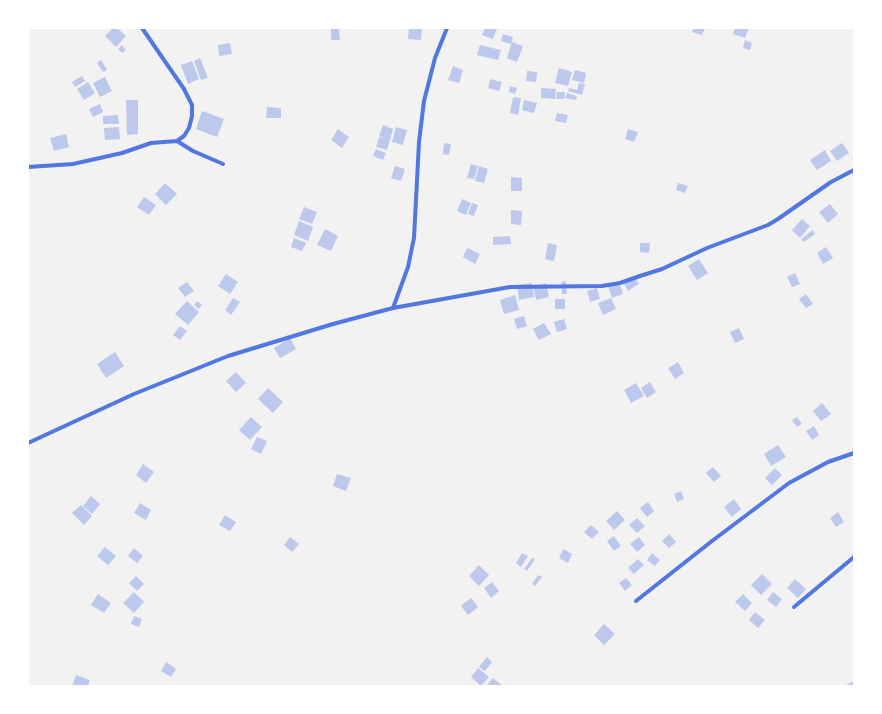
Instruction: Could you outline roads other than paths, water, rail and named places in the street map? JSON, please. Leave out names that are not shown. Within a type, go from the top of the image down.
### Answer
[{"type":"street","points":[[28,167],[73,164],[122,153],[151,143],[177,141],[184,136],[189,128],[192,105],[184,89],[142,28]]},
{"type":"street","points":[[393,308],[408,267],[414,238],[419,142],[424,101],[435,58],[447,28]]},
{"type":"street","points":[[177,141],[193,151],[223,164]]},
{"type":"street","points":[[28,443],[134,394],[228,356],[333,324],[393,308],[510,287],[602,286],[662,269],[707,248],[768,225],[831,182],[854,170]]},
{"type":"street","points":[[636,601],[789,483],[828,462],[854,453]]},
{"type":"street","points":[[794,607],[854,557]]}]
